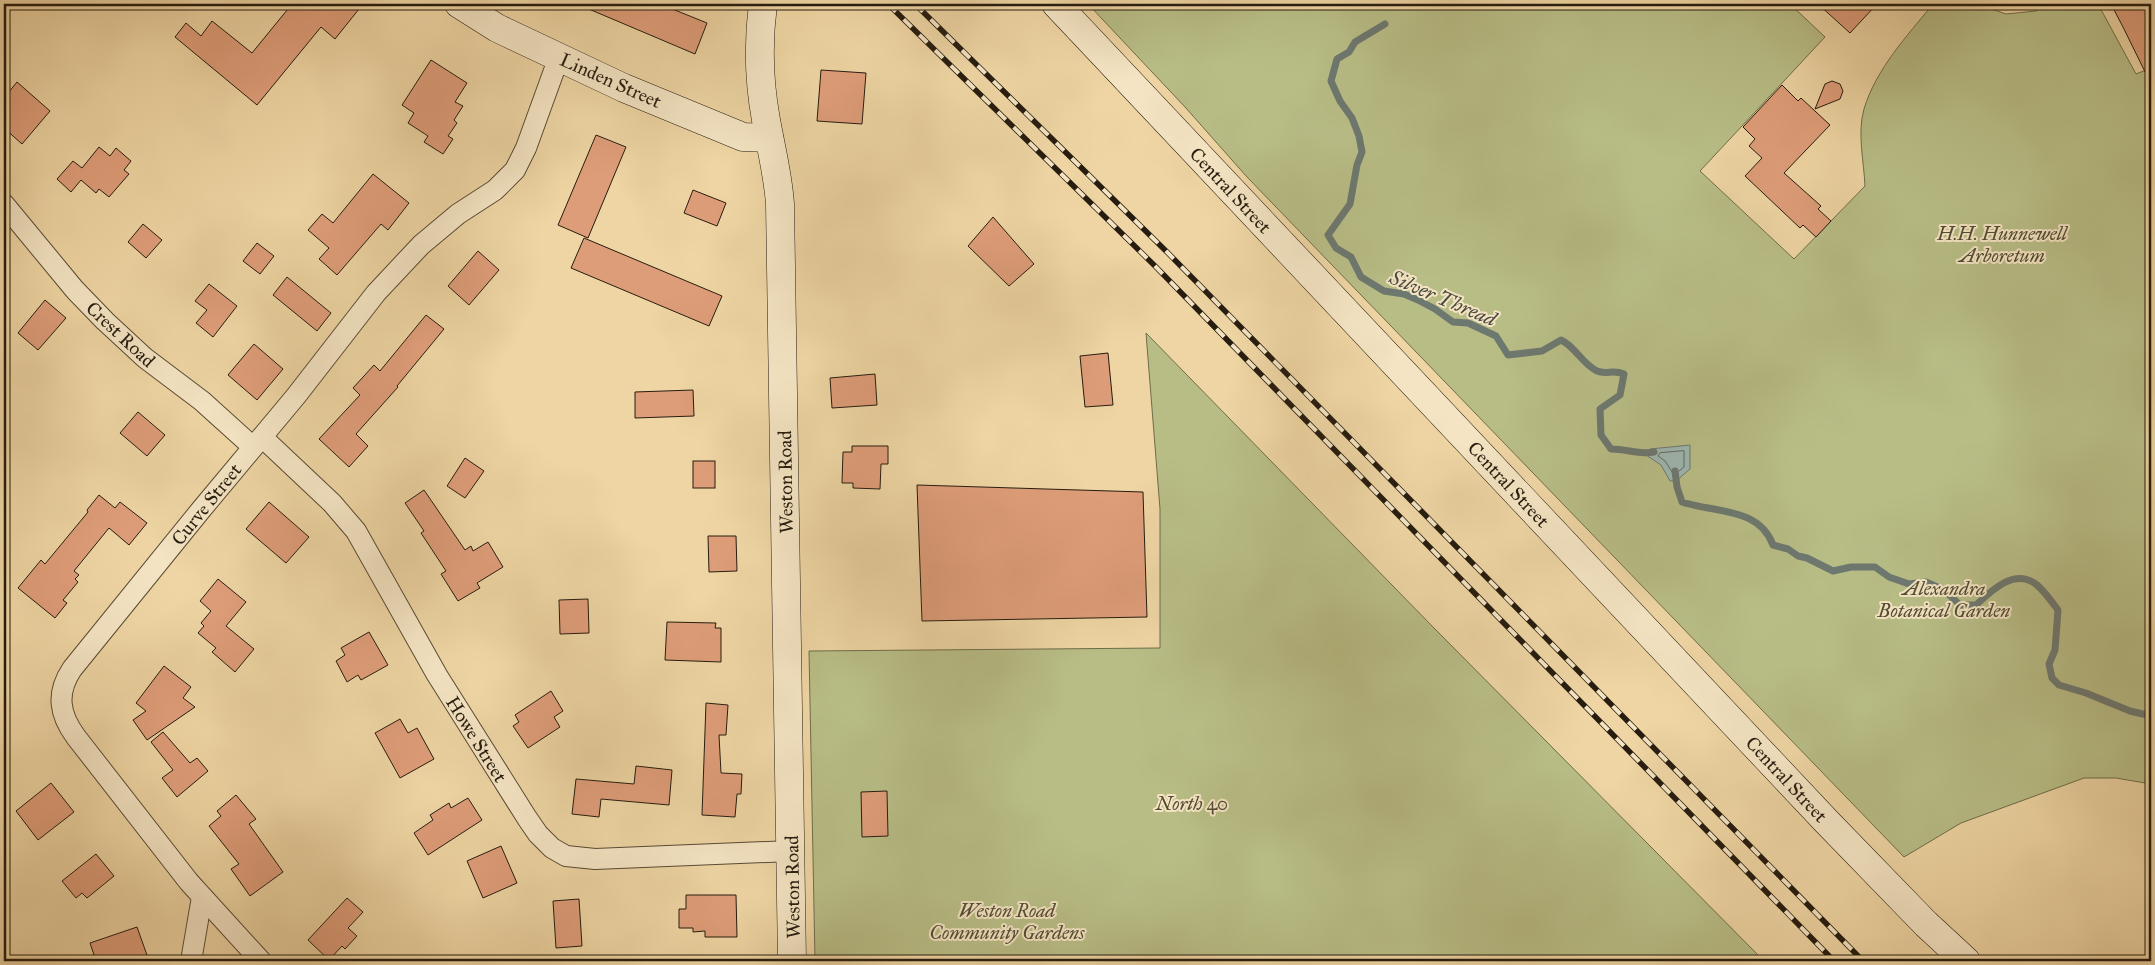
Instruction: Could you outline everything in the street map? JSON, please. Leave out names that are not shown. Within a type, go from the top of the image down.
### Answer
[{"type":"main road","name":"Linden Street","points":[[459,4],[488,22],[624,88],[727,131],[750,138],[770,138]]},
{"type":"main road","name":"Weston Road","points":[[763,4],[760,40],[761,79],[776,166],[780,204],[792,961]]},
{"type":"main road","name":"Central Street","points":[[1056,4],[1827,822],[1926,924],[1966,961]]},
{"type":"street","name":"Curve Street","points":[[262,961],[202,897],[176,866],[70,729],[62,712],[60,696],[66,678],[72,669],[258,442],[376,293],[414,252],[449,221],[495,190],[515,170],[526,148],[559,57]]},
{"type":"street","name":"Crest Road","points":[[4,204],[75,290],[105,321],[145,358],[258,442]]},
{"type":"street","name":"Howe Street","points":[[258,442],[332,503],[356,532],[442,683],[527,818],[552,848],[574,858],[595,859],[791,851]]},
{"type":"street","points":[[191,961],[202,897]]},
{"type":"green space","name":"Alexandra Botanical Garden","points":[[1088,4],[1790,4],[1825,37],[1700,171],[1794,259],[1865,186],[1861,128],[1869,94],[1893,54],[1933,4],[1978,4],[2006,14],[2036,11],[2045,4],[2098,4],[2136,74],[2146,70],[2151,80],[2151,784],[2116,778],[2084,778],[1961,823],[1904,857],[1247,177],[1185,107]]},
{"type":"green space","name":"North 40","points":[[1146,333],[1433,627],[1764,961],[815,961],[809,651],[1160,648],[1160,509]]},
{"type":"water","points":[[1690,445],[1690,469],[1676,481],[1670,481],[1661,465],[1646,455],[1650,449]]},
{"type":"building","points":[[292,4],[363,4],[335,39],[321,27],[257,105],[175,37],[186,23],[201,36],[212,21],[252,53]]},
{"type":"building","points":[[577,4],[660,4],[707,23],[695,54]]},
{"type":"building","points":[[1818,4],[1877,4],[1850,33]]},
{"type":"building","points":[[2111,4],[2151,4],[2151,84],[2123,27]]},
{"type":"building","points":[[431,60],[467,83],[455,102],[463,106],[454,120],[457,123],[448,136],[453,139],[443,154],[424,142],[428,136],[408,123],[414,113],[402,105]]},
{"type":"building","points":[[821,70],[866,73],[862,124],[817,121]]},
{"type":"building","points":[[1832,81],[1840,84],[1843,91],[1840,99],[1815,109],[1825,84]]},
{"type":"building","points":[[17,82],[50,111],[22,144],[4,128],[4,98]]},
{"type":"building","points":[[1782,85],[1798,101],[1801,98],[1830,125],[1784,173],[1821,206],[1818,209],[1831,221],[1816,237],[1803,225],[1800,228],[1745,176],[1762,158],[1749,146],[1755,139],[1743,127]]},
{"type":"building","points":[[596,135],[626,147],[588,238],[558,225]]},
{"type":"building","points":[[99,147],[110,156],[116,148],[131,161],[124,170],[129,174],[109,197],[99,189],[96,193],[81,180],[71,192],[57,179],[73,161],[82,168]]},
{"type":"building","points":[[373,174],[409,203],[388,230],[381,224],[337,275],[319,259],[329,248],[308,230],[322,214],[333,223]]},
{"type":"building","points":[[693,190],[726,203],[717,226],[684,213]]},
{"type":"building","points":[[993,217],[1034,264],[1009,286],[968,246]]},
{"type":"building","points":[[143,224],[162,240],[146,258],[128,242]]},
{"type":"building","points":[[584,238],[722,296],[709,326],[571,268]]},
{"type":"building","points":[[257,243],[274,256],[260,274],[243,261]]},
{"type":"building","points":[[478,251],[499,270],[469,305],[448,286]]},
{"type":"building","points":[[287,277],[331,313],[317,331],[273,295]]},
{"type":"building","points":[[209,284],[237,306],[213,337],[196,323],[207,310],[195,301]]},
{"type":"building","points":[[45,300],[66,318],[38,350],[18,333]]},
{"type":"building","points":[[426,315],[444,329],[398,387],[356,434],[368,446],[349,467],[319,439],[360,395],[353,388],[374,365],[380,371]]},
{"type":"building","points":[[254,344],[283,369],[257,400],[228,375]]},
{"type":"building","points":[[1108,353],[1113,405],[1085,407],[1080,356]]},
{"type":"building","points":[[875,374],[877,405],[832,408],[830,378]]},
{"type":"building","points":[[693,390],[694,416],[635,418],[635,392]]},
{"type":"building","points":[[138,412],[165,435],[147,456],[120,433]]},
{"type":"building","points":[[852,446],[888,446],[888,464],[881,464],[880,489],[853,488],[853,483],[842,483],[843,452],[852,452]]},
{"type":"building","points":[[465,458],[484,471],[465,498],[447,486]]},
{"type":"building","points":[[693,461],[715,461],[715,488],[693,488]]},
{"type":"building","points":[[917,485],[1143,492],[1147,617],[922,621]]},
{"type":"building","points":[[424,490],[465,550],[471,546],[473,551],[488,542],[503,567],[477,583],[480,588],[458,601],[441,574],[446,571],[421,533],[424,531],[405,503]]},
{"type":"building","points":[[99,495],[115,508],[120,502],[147,523],[129,545],[109,528],[74,571],[79,575],[75,579],[78,582],[63,600],[67,603],[55,618],[18,588],[41,560],[45,564],[88,512],[87,510]]},
{"type":"building","points":[[269,502],[309,537],[286,563],[246,529]]},
{"type":"building","points":[[708,536],[736,536],[737,571],[709,572]]},
{"type":"building","points":[[218,579],[246,602],[226,626],[254,649],[235,672],[212,652],[216,648],[198,633],[204,626],[201,623],[211,611],[200,601]]},
{"type":"building","points":[[588,599],[589,633],[560,634],[559,600]]},
{"type":"building","points":[[667,622],[716,623],[715,628],[721,628],[721,662],[665,660]]},
{"type":"building","points":[[369,632],[388,665],[361,680],[358,675],[347,682],[336,661],[345,655],[341,648]]},
{"type":"building","points":[[164,666],[191,687],[183,698],[195,707],[147,740],[133,720],[146,711],[136,703]]},
{"type":"building","points":[[551,691],[563,711],[554,717],[560,727],[528,748],[513,726],[519,722],[515,715]]},
{"type":"building","points":[[706,703],[728,705],[726,735],[719,735],[721,773],[742,774],[741,794],[737,794],[735,817],[702,815]]},
{"type":"building","points":[[400,719],[408,733],[417,728],[434,759],[400,778],[375,733]]},
{"type":"building","points":[[163,732],[190,763],[197,758],[208,771],[177,797],[162,778],[173,770],[151,742]]},
{"type":"building","points":[[636,766],[672,770],[669,805],[601,799],[599,817],[572,814],[576,779],[634,784]]},
{"type":"building","points":[[51,783],[74,812],[38,840],[16,811]]},
{"type":"building","points":[[887,791],[888,836],[862,837],[861,792]]},
{"type":"building","points":[[236,795],[256,819],[249,824],[283,872],[250,896],[231,869],[239,864],[209,826],[221,816],[217,811]]},
{"type":"building","points":[[468,798],[482,820],[428,855],[414,833],[433,820],[430,815],[449,803],[451,808]]},
{"type":"building","points":[[501,846],[517,883],[483,898],[467,861]]},
{"type":"building","points":[[96,854],[114,876],[87,898],[82,893],[76,898],[62,881]]},
{"type":"building","points":[[686,895],[736,895],[737,937],[705,937],[705,931],[693,932],[693,928],[679,928],[679,909],[686,909]]},
{"type":"building","points":[[347,898],[363,912],[348,928],[357,936],[345,949],[342,946],[329,960],[308,940]]},
{"type":"building","points":[[579,899],[582,946],[556,948],[553,901]]},
{"type":"building","points":[[137,927],[148,958],[137,961],[96,961],[90,943]]},
{"type":"waterway","name":"Silver Thread","points":[[1385,24],[1355,42],[1349,52],[1337,59],[1331,81],[1340,101],[1352,118],[1359,136],[1362,152],[1357,165],[1350,204],[1328,235],[1336,248],[1351,257],[1361,277],[1384,291],[1404,294],[1418,300],[1453,322],[1468,323],[1496,336],[1508,355],[1542,351],[1561,340],[1571,347],[1591,368],[1597,371],[1624,374],[1620,395],[1600,409],[1601,435],[1611,449],[1642,453],[1654,452]]},
{"type":"waterway","name":"Silver Thread","points":[[1675,471],[1677,487],[1682,502],[1735,513],[1747,518],[1758,524],[1773,545],[1788,549],[1798,556],[1807,558],[1833,571],[1851,567],[1875,567],[1889,577],[1909,584],[1926,582],[1944,590],[1960,605],[1976,605],[1997,587],[2012,579],[2029,580],[2040,588],[2058,610],[2055,650],[2049,664],[2052,678],[2059,685],[2086,693],[2130,711],[2147,715],[2151,710]]},
{"type":"railway","points":[[888,4],[1155,266],[1834,961]]},
{"type":"railway","points":[[915,4],[1168,253],[1863,961]]},
{"type":"park label","name":"H.H. Hunnewell Arboretum","points":[[2002,244]]},
{"type":"park label","name":"Weston Road Community Gardens","points":[[1007,921]]}]
